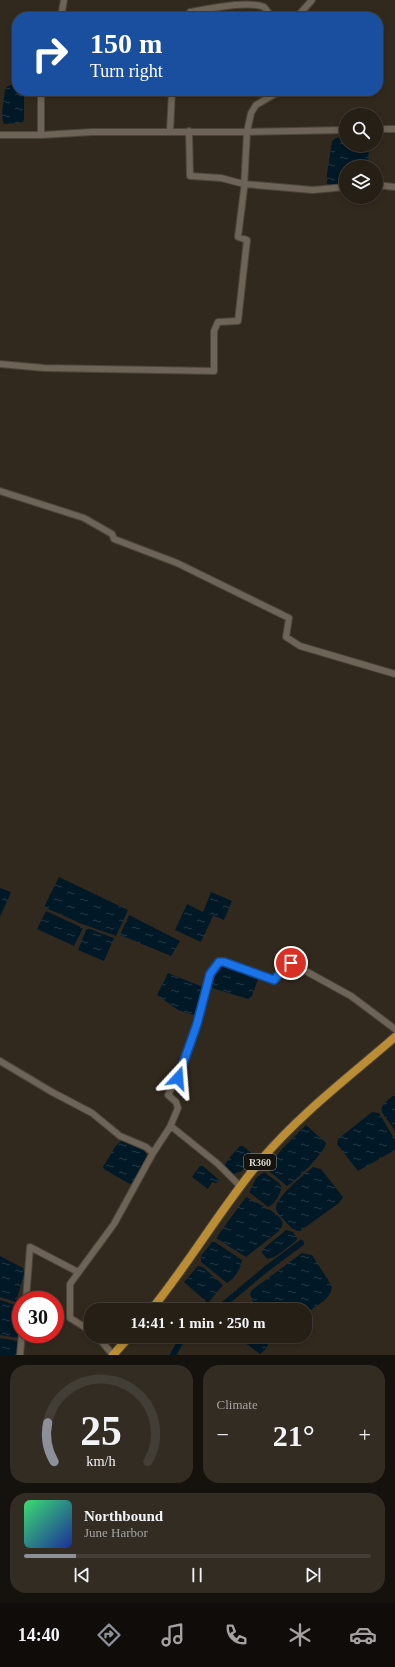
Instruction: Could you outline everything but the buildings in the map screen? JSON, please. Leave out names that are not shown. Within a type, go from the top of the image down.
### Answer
[{"type":"main road","name":"R360","points":[[156,1303],[240,1186],[271,1149],[303,1117],[395,1037]]},
{"type":"main road","points":[[113,1355],[124,1343]]},
{"type":"street","points":[[62,12],[64,0]]},
{"type":"street","points":[[301,12],[312,0]]},
{"type":"street","points":[[190,12],[242,3],[253,3],[265,8],[268,12]]},
{"type":"street","points":[[40,96],[41,135]]},
{"type":"street","points":[[170,131],[172,96]]},
{"type":"street","points":[[0,364],[44,368],[214,371],[214,331],[218,322],[238,321],[247,240],[238,237],[244,184],[247,132],[251,113],[256,105],[271,96]]},
{"type":"street","points":[[383,129],[395,129]]},
{"type":"street","points":[[0,135],[41,135],[92,132],[339,130]]},
{"type":"street","points":[[189,131],[190,176],[221,178],[244,184],[313,190],[339,188]]},
{"type":"street","points":[[383,186],[395,187]]},
{"type":"street","points":[[0,491],[84,518],[112,534],[114,539],[177,563],[289,618],[286,637],[300,646],[395,674]]},
{"type":"street","points":[[84,1327],[70,1318],[70,1284],[114,1224],[153,1153],[170,1126],[178,1108],[176,1102],[168,1095],[178,1078],[197,1024],[210,974],[219,962],[224,962],[274,980],[284,965],[291,963],[351,996],[395,1029]]},
{"type":"street","points":[[0,1061],[52,1092],[92,1113],[120,1136],[146,1147],[153,1153]]},
{"type":"street","points":[[170,1126],[218,1164],[240,1186]]},
{"type":"street","points":[[27,1291],[30,1247],[78,1272]]},
{"type":"street","points":[[20,1355],[21,1343]]},
{"type":"street","points":[[103,1343],[113,1355]]},
{"type":"water","points":[[12,85],[12,96],[24,96],[23,122],[4,124],[2,112],[6,87]]},
{"type":"water","points":[[339,138],[339,152],[369,152],[368,160],[339,160],[339,184],[330,185],[327,184],[327,174],[332,141]]},
{"type":"water","points":[[59,877],[128,910],[116,936],[82,924],[44,907]]},
{"type":"water","points":[[0,888],[11,892],[0,917]]},
{"type":"water","points":[[211,892],[232,901],[224,920],[209,914],[213,916],[201,942],[175,930],[187,904],[203,912]]},
{"type":"water","points":[[46,911],[83,928],[74,946],[37,929]]},
{"type":"water","points":[[129,915],[180,941],[171,956],[120,935]]},
{"type":"water","points":[[87,928],[114,938],[104,961],[78,950]]},
{"type":"water","points":[[219,965],[223,965],[256,977],[258,979],[252,996],[248,999],[212,988],[209,984]]},
{"type":"water","points":[[168,973],[203,987],[203,993],[194,1015],[178,1010],[157,995]]},
{"type":"water","points":[[395,1094],[395,1131],[384,1115],[382,1108],[384,1104]]},
{"type":"water","points":[[372,1112],[379,1113],[395,1140],[395,1150],[358,1171],[337,1144],[338,1139]]},
{"type":"water","points":[[306,1125],[326,1143],[325,1147],[310,1166],[287,1186],[269,1171],[269,1166],[282,1149]]},
{"type":"water","points":[[123,1139],[144,1150],[147,1156],[134,1182],[131,1184],[103,1167],[115,1147]]},
{"type":"water","points":[[240,1146],[243,1146],[253,1155],[242,1171],[233,1174],[224,1166]]},
{"type":"water","points":[[200,1166],[203,1166],[219,1180],[216,1183],[212,1182],[208,1189],[192,1177]]},
{"type":"water","points":[[313,1167],[321,1169],[343,1197],[339,1203],[298,1231],[290,1226],[278,1214],[276,1209],[277,1204],[291,1186]]},
{"type":"water","points":[[264,1172],[282,1187],[275,1201],[268,1207],[249,1192],[257,1177]]},
{"type":"water","points":[[246,1197],[276,1214],[283,1224],[280,1230],[246,1257],[216,1238]]},
{"type":"water","points":[[286,1230],[293,1232],[297,1238],[296,1241],[275,1257],[267,1259],[262,1253],[263,1249]]},
{"type":"water","points":[[212,1242],[215,1242],[242,1260],[237,1273],[227,1283],[201,1262],[201,1256]]},
{"type":"water","points":[[302,1253],[312,1255],[332,1286],[326,1299],[312,1309],[312,1303],[254,1303],[250,1294],[252,1290]]},
{"type":"water","points":[[0,1256],[23,1268],[24,1274],[19,1291],[12,1291],[12,1301],[0,1297]]},
{"type":"water","points":[[198,1266],[203,1267],[223,1285],[208,1303],[184,1282]]},
{"type":"water","points":[[0,1300],[12,1304],[12,1337],[0,1335]]},
{"type":"water","points":[[0,1338],[12,1340],[12,1343],[18,1343],[17,1355],[0,1355]]},
{"type":"water","points":[[245,1343],[269,1343],[266,1349],[260,1354]]},
{"type":"waterway","points":[[225,1303],[265,1270],[301,1243]]},
{"type":"waterway","points":[[173,1355],[180,1343]]},
{"type":"route","points":[[178,1078],[197,1024],[210,974],[219,962],[224,962],[274,980],[284,965],[286,963],[291,963]]}]
